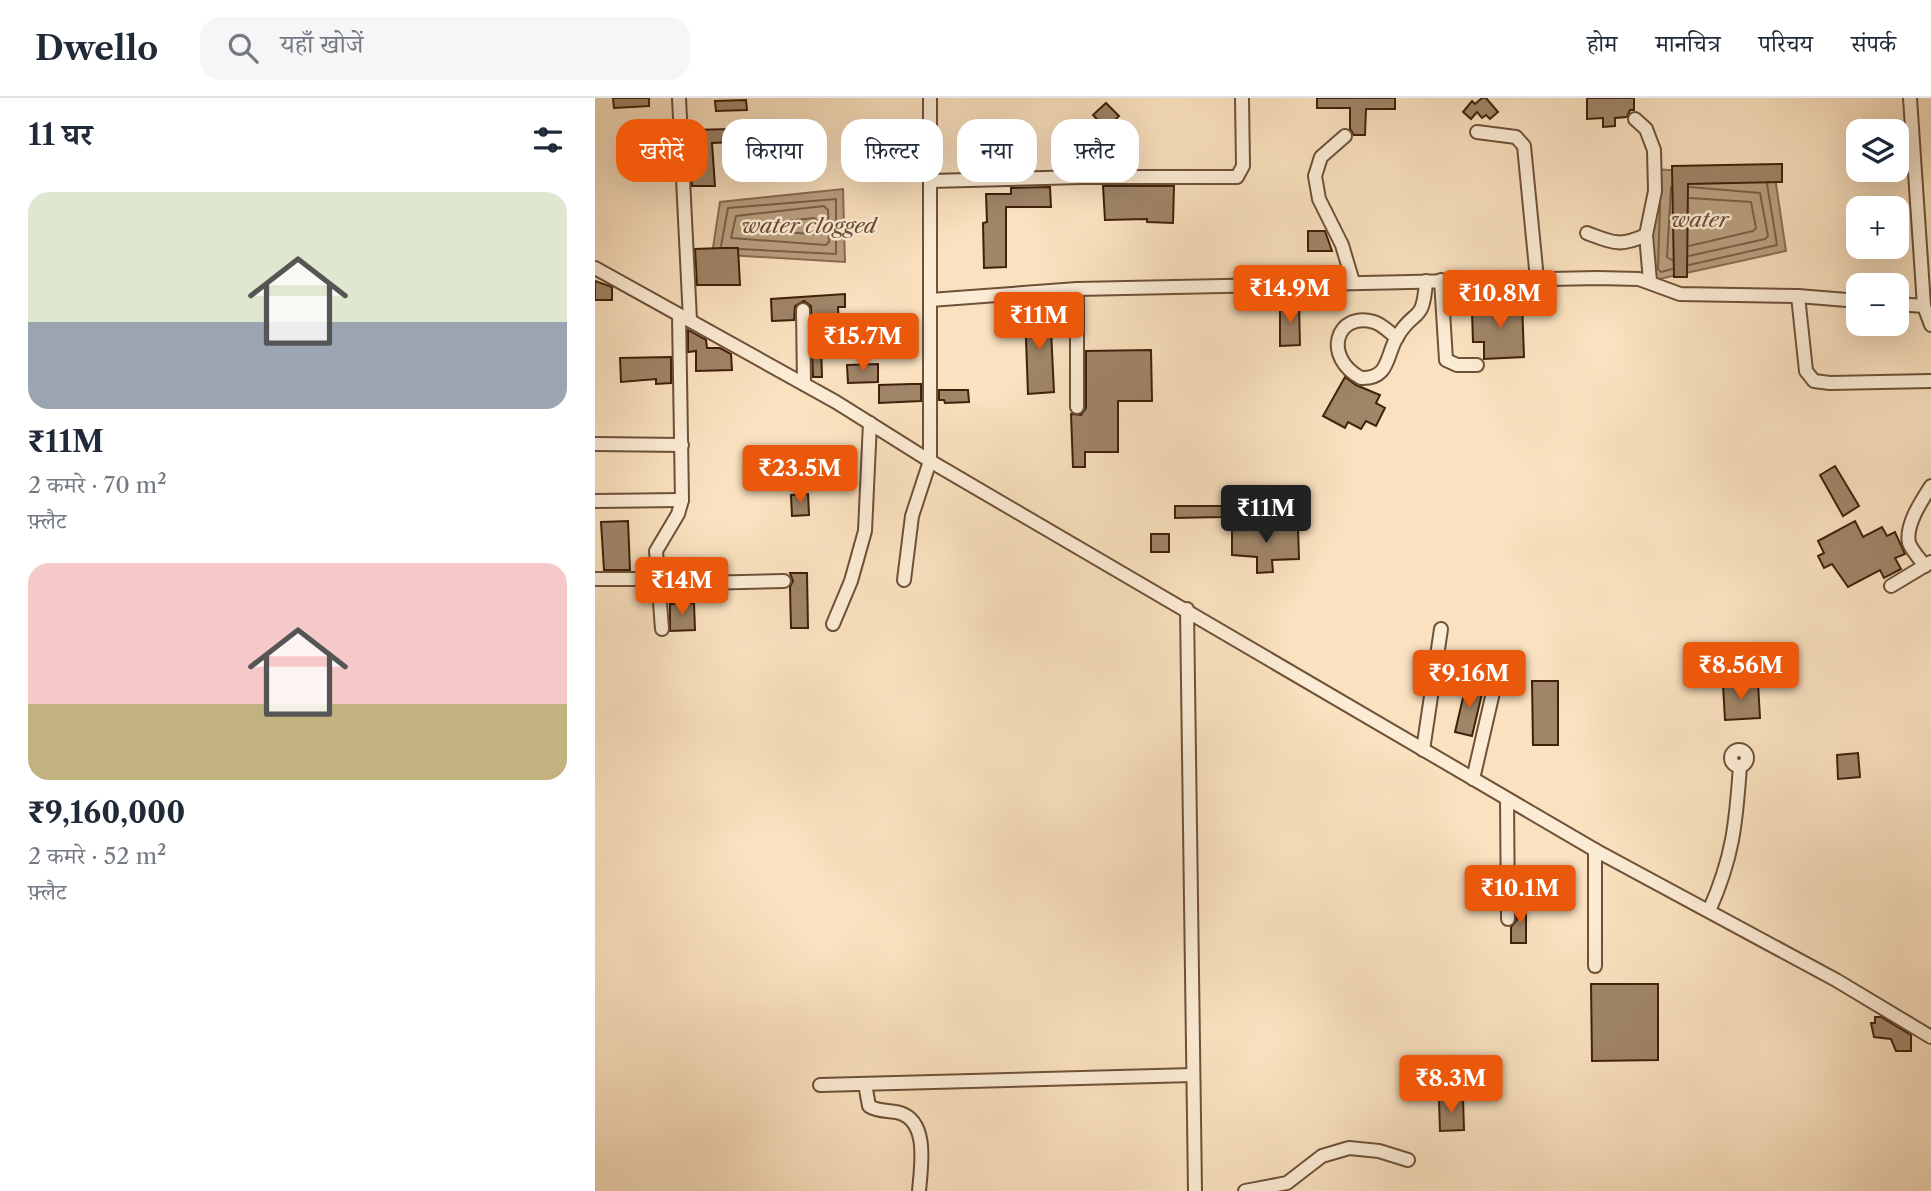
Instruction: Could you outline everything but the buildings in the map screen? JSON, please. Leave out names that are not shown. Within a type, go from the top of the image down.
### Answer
[{"type":"street","points":[[662,629],[656,551],[678,514],[682,500],[684,317],[679,98]]},
{"type":"street","points":[[929,98],[929,119]]},
{"type":"street","points":[[943,181],[1237,177],[1243,166],[1242,98]]},
{"type":"street","points":[[1910,98],[1924,306],[1931,325]]},
{"type":"street","points":[[1635,119],[1646,129],[1654,150],[1654,199],[1646,234],[1650,281]]},
{"type":"street","points":[[1477,132],[1516,136],[1524,146],[1537,279]]},
{"type":"street","points":[[1345,136],[1321,157],[1315,176],[1319,199],[1342,245],[1353,282]]},
{"type":"street","points":[[904,580],[912,516],[930,460],[930,182]]},
{"type":"street","points":[[1587,233],[1619,244],[1630,243],[1646,234]]},
{"type":"street","points":[[595,268],[804,384],[1187,610],[1203,622],[1595,850],[1836,981],[1931,1037]]},
{"type":"street","points":[[930,300],[1077,289],[1630,278],[1650,281],[1674,293],[1846,300]]},
{"type":"street","points":[[1441,280],[1446,360],[1457,365],[1477,365]]},
{"type":"street","points":[[1397,338],[1374,322],[1360,321],[1346,327],[1341,334],[1336,348],[1337,355],[1342,365],[1361,379],[1377,376],[1385,368],[1397,338],[1421,313],[1425,303],[1426,281]]},
{"type":"street","points":[[1077,289],[1077,407]]},
{"type":"street","points":[[1798,296],[1806,371],[1814,381],[1931,381]]},
{"type":"street","points":[[1909,305],[1924,306]]},
{"type":"street","points":[[803,310],[804,384]]},
{"type":"street","points":[[833,624],[851,581],[865,531],[870,423]]},
{"type":"street","points":[[595,444],[682,445]]},
{"type":"street","points":[[1891,586],[1928,564],[1911,547],[1909,535],[1922,500],[1931,486]]},
{"type":"street","points":[[595,501],[682,500]]},
{"type":"street","points":[[595,579],[784,581]]},
{"type":"street","points":[[1187,610],[1195,1191]]},
{"type":"street","points":[[1423,750],[1441,629]]},
{"type":"street","points":[[1473,779],[1501,658]]},
{"type":"street","points":[[1709,911],[1730,857],[1738,807],[1740,766]]},
{"type":"street","points":[[1507,799],[1508,919]]},
{"type":"street","points":[[1595,850],[1595,966]]},
{"type":"street","points":[[820,1085],[1193,1075]]},
{"type":"street","points":[[865,1084],[869,1106],[874,1110],[897,1112],[910,1117],[916,1124],[920,1143],[919,1191]]},
{"type":"street","points":[[1245,1191],[1287,1183],[1322,1156],[1349,1148],[1378,1151],[1408,1160]]},
{"type":"water","name":"water","points":[[1654,169],[1775,177],[1786,251],[1650,281]]},
{"type":"water","name":"water clogged","points":[[843,189],[845,262],[712,254],[720,202]]}]
